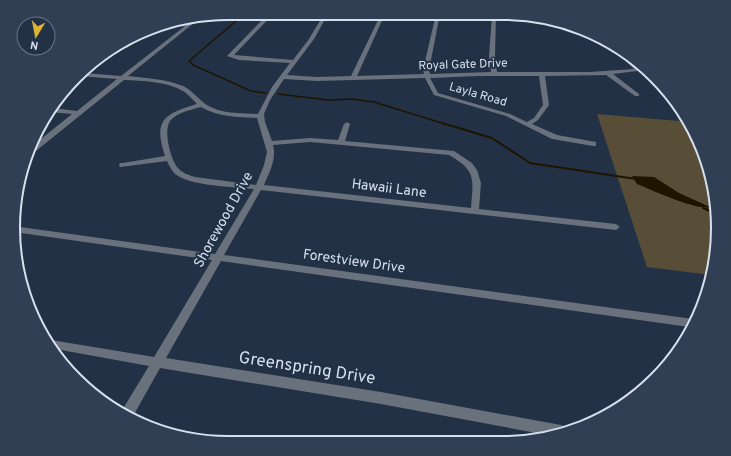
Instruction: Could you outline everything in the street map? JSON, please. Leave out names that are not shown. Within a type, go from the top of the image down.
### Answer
[{"type":"street","points":[[265,20],[230,56],[294,62]]},
{"type":"street","points":[[87,75],[174,85],[189,91],[205,107],[231,114],[260,116],[266,101],[315,34],[323,20]]},
{"type":"street","points":[[353,78],[380,20]]},
{"type":"street","points":[[427,76],[427,62],[437,20]]},
{"type":"street","points":[[494,20],[492,56],[494,74]]},
{"type":"street","points":[[37,146],[191,23]]},
{"type":"street","name":"Royal Gate Drive","points":[[283,77],[353,78],[494,74],[574,75],[637,69]]},
{"type":"street","points":[[608,73],[637,95]]},
{"type":"street","points":[[527,125],[536,119],[546,105],[542,75]]},
{"type":"street","name":"Layla Road","points":[[427,76],[436,94],[508,115],[556,137],[593,144]]},
{"type":"street","name":"Hawaii Lane","points":[[202,104],[174,115],[169,119],[164,127],[164,137],[171,164],[178,172],[190,178],[211,182],[616,227]]},
{"type":"street","points":[[56,111],[77,113]]},
{"type":"street","name":"Shorewood Drive","points":[[129,411],[259,187],[268,167],[271,151],[260,116]]},
{"type":"street","points":[[341,143],[347,124]]},
{"type":"street","points":[[269,143],[310,140],[451,153],[464,159],[474,168],[476,174],[475,212]]},
{"type":"street","points":[[123,165],[170,158]]},
{"type":"street","name":"Forestview Drive","points":[[20,230],[688,323]]},
{"type":"street","name":"Greenspring Drive","points":[[55,344],[381,398],[554,430]]},
{"type":"shaded area","points":[[137,41],[127,48],[124,48]]},
{"type":"shaded area","points":[[597,114],[681,121],[690,136],[700,161],[707,187],[711,214],[711,242],[706,274],[647,267]]},
{"type":"shaded area","points":[[632,176],[654,177],[679,193],[710,207],[695,206],[685,203],[637,184]]},
{"type":"waterway","points":[[237,20],[189,61],[193,65],[251,91],[266,93]]},
{"type":"waterway","points":[[278,94],[328,100],[352,99],[374,102],[445,124]]},
{"type":"waterway","points":[[442,123],[492,138],[530,163],[636,179]]},
{"type":"waterway","points":[[703,208],[707,210]]}]
